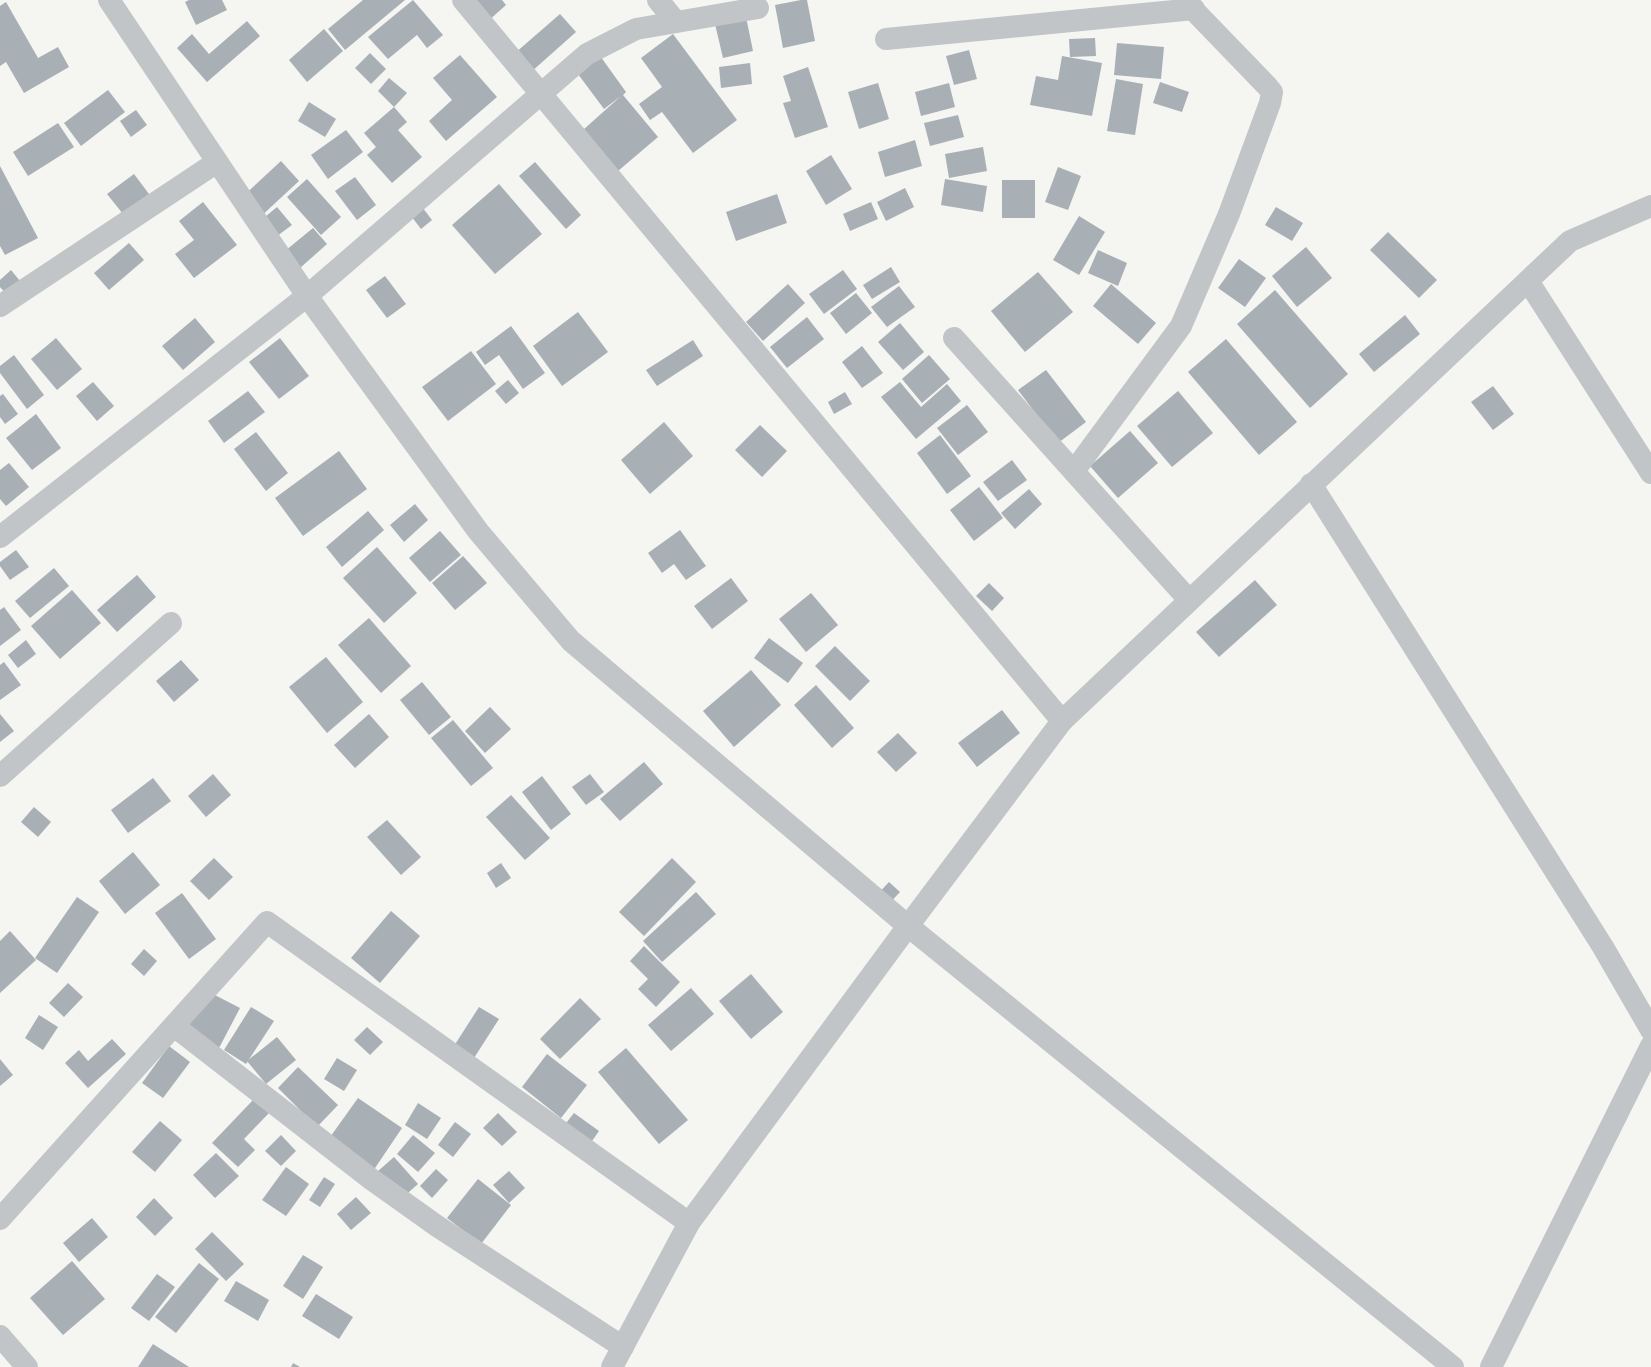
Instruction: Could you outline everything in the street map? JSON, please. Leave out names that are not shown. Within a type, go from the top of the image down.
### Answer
[{"type":"street","points":[[109,0],[307,296],[478,531],[571,641],[908,926],[1452,1367]]},
{"type":"street","points":[[462,0],[1062,721]]},
{"type":"street","points":[[658,0],[676,22]]},
{"type":"street","points":[[886,39],[1189,5],[1272,92],[1270,103],[1228,214],[1181,326],[1074,471]]},
{"type":"street","points":[[0,537],[307,296],[540,93],[587,54],[636,29],[758,8]]},
{"type":"street","points":[[0,306],[217,162]]},
{"type":"street","points":[[612,1367],[689,1223],[908,926],[1062,721],[1311,484],[1570,241],[1651,206]]},
{"type":"street","points":[[1528,281],[1651,473]]},
{"type":"street","points":[[954,338],[1189,600]]},
{"type":"street","points":[[1311,484],[1603,947],[1651,1030]]},
{"type":"street","points":[[0,776],[171,624]]},
{"type":"street","points":[[0,1219],[267,922],[689,1223]]},
{"type":"street","points":[[174,1026],[377,1183],[437,1226],[623,1347]]},
{"type":"street","points":[[1491,1367],[1651,1046]]},
{"type":"street","points":[[0,1336],[27,1367]]},
{"type":"building","points":[[189,0],[222,0],[227,10],[196,25],[185,2]]},
{"type":"building","points":[[363,0],[405,0],[345,50],[328,29]]},
{"type":"building","points":[[413,0],[443,35],[427,48],[417,35],[388,59],[368,37]]},
{"type":"building","points":[[475,0],[502,0],[506,5],[487,22]]},
{"type":"building","points":[[807,0],[815,41],[783,48],[775,5]]},
{"type":"building","points":[[6,2],[38,58],[58,47],[69,67],[24,93],[6,62],[0,66],[0,6]]},
{"type":"building","points":[[560,14],[576,32],[531,72],[514,54]]},
{"type":"building","points":[[746,17],[753,51],[723,58],[715,24]]},
{"type":"building","points":[[247,21],[260,36],[207,82],[177,48],[192,34],[209,54]]},
{"type":"building","points":[[324,29],[343,51],[307,82],[289,60]]},
{"type":"building","points":[[673,34],[737,120],[693,153],[662,112],[650,120],[639,104],[662,87],[641,58]]},
{"type":"building","points":[[1095,38],[1096,56],[1070,57],[1069,39]]},
{"type":"building","points":[[1117,43],[1164,47],[1161,79],[1114,75]]},
{"type":"building","points":[[969,50],[977,79],[954,85],[946,56]]},
{"type":"building","points":[[370,53],[386,69],[371,84],[355,68]]},
{"type":"building","points":[[598,53],[626,92],[623,95],[658,137],[618,171],[583,130],[621,96],[604,109],[575,70]]},
{"type":"building","points":[[460,55],[497,97],[446,141],[429,121],[452,100],[433,78]]},
{"type":"building","points":[[1062,56],[1102,63],[1092,116],[1030,105],[1036,76],[1058,80]]},
{"type":"building","points":[[750,63],[752,84],[721,88],[719,67]]},
{"type":"building","points":[[808,67],[828,127],[795,138],[783,103],[791,101],[783,76]]},
{"type":"building","points":[[389,78],[407,93],[394,107],[378,91]]},
{"type":"building","points":[[1116,79],[1143,84],[1135,135],[1107,131]]},
{"type":"building","points":[[1160,82],[1189,92],[1182,112],[1153,103]]},
{"type":"building","points":[[878,83],[889,119],[859,129],[848,92]]},
{"type":"building","points":[[949,83],[955,107],[921,116],[915,92]]},
{"type":"building","points":[[108,90],[125,112],[81,146],[64,123]]},
{"type":"building","points":[[309,102],[336,119],[325,137],[298,121]]},
{"type":"building","points":[[394,107],[407,122],[398,130],[422,157],[392,183],[367,155],[376,147],[364,133]]},
{"type":"building","points":[[136,110],[147,125],[131,137],[120,121]]},
{"type":"building","points":[[958,115],[964,137],[930,146],[924,123]]},
{"type":"building","points":[[58,123],[74,147],[28,176],[13,152]]},
{"type":"building","points":[[346,130],[363,152],[328,179],[311,155]]},
{"type":"building","points":[[915,140],[922,166],[885,177],[878,152]]},
{"type":"building","points":[[983,147],[987,171],[949,178],[945,154]]},
{"type":"building","points":[[831,155],[852,189],[826,205],[806,171]]},
{"type":"building","points":[[281,161],[299,181],[258,219],[240,199]]},
{"type":"building","points":[[535,162],[581,215],[566,229],[519,176]]},
{"type":"building","points":[[0,166],[38,238],[5,255],[0,246]]},
{"type":"building","points":[[1058,167],[1081,176],[1068,210],[1045,202]]},
{"type":"building","points":[[134,174],[149,194],[123,214],[107,194]]},
{"type":"building","points":[[355,177],[376,205],[357,220],[335,191]]},
{"type":"building","points":[[307,179],[341,217],[321,235],[287,197]]},
{"type":"building","points":[[945,179],[987,186],[983,212],[941,205]]},
{"type":"building","points":[[1002,180],[1035,180],[1035,218],[1002,218]]},
{"type":"building","points":[[499,184],[542,234],[495,274],[452,225]]},
{"type":"building","points":[[905,188],[914,207],[886,221],[877,202]]},
{"type":"building","points":[[777,194],[787,223],[736,241],[726,212]]},
{"type":"building","points":[[416,199],[432,220],[421,229],[405,208]]},
{"type":"building","points":[[203,202],[237,245],[194,278],[175,254],[194,240],[179,221]]},
{"type":"building","points":[[871,202],[878,219],[850,231],[843,214]]},
{"type":"building","points":[[277,207],[292,225],[273,239],[259,222]]},
{"type":"building","points":[[1276,207],[1303,223],[1292,241],[1265,225]]},
{"type":"building","points":[[1079,216],[1105,232],[1079,275],[1053,260]]},
{"type":"building","points":[[313,228],[327,244],[300,268],[285,251]]},
{"type":"building","points":[[1388,232],[1437,280],[1419,298],[1370,250]]},
{"type":"building","points":[[129,243],[144,260],[109,290],[94,273]]},
{"type":"building","points":[[1306,247],[1332,278],[1297,307],[1272,276]]},
{"type":"building","points":[[1098,250],[1127,263],[1118,286],[1088,273]]},
{"type":"building","points":[[1239,259],[1266,278],[1245,307],[1218,288]]},
{"type":"building","points":[[891,267],[900,282],[872,299],[863,285]]},
{"type":"building","points":[[11,270],[24,286],[10,298],[0,287],[0,280]]},
{"type":"building","points":[[843,270],[857,289],[824,314],[809,294]]},
{"type":"building","points":[[1038,272],[1073,312],[1025,352],[991,311]]},
{"type":"building","points":[[385,276],[406,304],[387,318],[366,290]]},
{"type":"building","points":[[788,284],[805,303],[763,341],[746,322]]},
{"type":"building","points":[[1111,284],[1156,323],[1138,344],[1093,306]]},
{"type":"building","points":[[899,286],[915,307],[887,327],[871,307]]},
{"type":"building","points":[[1275,290],[1348,374],[1310,408],[1237,324]]},
{"type":"building","points":[[856,293],[872,313],[846,334],[830,313]]},
{"type":"building","points":[[578,312],[608,352],[562,386],[533,346]]},
{"type":"building","points":[[1405,315],[1420,334],[1374,372],[1359,354]]},
{"type":"building","points":[[807,317],[824,339],[787,368],[770,347]]},
{"type":"building","points":[[195,318],[215,342],[183,370],[162,346]]},
{"type":"building","points":[[900,323],[924,352],[903,370],[878,342]]},
{"type":"building","points":[[511,326],[545,373],[523,389],[499,355],[485,365],[476,352]]},
{"type":"building","points":[[56,338],[82,369],[57,390],[31,359]]},
{"type":"building","points":[[280,338],[309,376],[279,399],[249,362]]},
{"type":"building","points":[[1226,339],[1297,422],[1259,455],[1188,372]]},
{"type":"building","points":[[693,340],[703,356],[657,386],[646,370]]},
{"type":"building","points":[[862,346],[883,373],[862,388],[842,362]]},
{"type":"building","points":[[471,351],[496,384],[448,421],[422,387]]},
{"type":"building","points":[[14,355],[44,395],[27,409],[0,373],[0,366]]},
{"type":"building","points":[[929,355],[950,379],[922,403],[902,379]]},
{"type":"building","points":[[1046,370],[1086,422],[1058,443],[1018,390]]},
{"type":"building","points":[[508,380],[519,393],[506,404],[495,391]]},
{"type":"building","points":[[93,382],[114,406],[97,421],[76,396]]},
{"type":"building","points":[[900,382],[921,407],[947,384],[961,401],[916,439],[881,397]]},
{"type":"building","points":[[1493,386],[1514,414],[1493,430],[1471,402]]},
{"type":"building","points":[[248,391],[265,412],[224,443],[208,421]]},
{"type":"building","points":[[1178,391],[1213,433],[1172,467],[1137,426]]},
{"type":"building","points":[[845,392],[852,404],[834,414],[828,402]]},
{"type":"building","points":[[3,394],[18,414],[5,424],[0,417],[0,396]]},
{"type":"building","points":[[967,405],[988,432],[958,455],[937,428]]},
{"type":"building","points":[[36,414],[61,448],[32,470],[6,438]]},
{"type":"building","points":[[664,422],[693,456],[650,494],[621,460]]},
{"type":"building","points":[[760,425],[787,451],[762,477],[735,450]]},
{"type":"building","points":[[1130,431],[1158,463],[1118,498],[1090,466]]},
{"type":"building","points":[[256,432],[288,473],[266,491],[234,449]]},
{"type":"building","points":[[940,435],[971,476],[947,494],[917,453]]},
{"type":"building","points":[[339,451],[367,489],[303,536],[275,498]]},
{"type":"building","points":[[1012,460],[1027,480],[998,501],[983,482]]},
{"type":"building","points":[[9,463],[29,487],[6,506],[0,499],[0,470]]},
{"type":"building","points":[[979,487],[1003,518],[974,541],[950,510]]},
{"type":"building","points":[[1029,489],[1042,504],[1015,529],[1001,513]]},
{"type":"building","points":[[415,504],[428,520],[404,542],[390,525]]},
{"type":"building","points":[[368,511],[384,530],[342,567],[326,547]]},
{"type":"building","points":[[680,530],[706,566],[686,580],[674,564],[662,573],[648,553]]},
{"type":"building","points":[[440,531],[461,555],[430,582],[409,558]]},
{"type":"building","points":[[377,547],[417,593],[384,623],[343,578]]},
{"type":"building","points":[[16,550],[29,567],[10,580],[0,566],[0,562]]},
{"type":"building","points":[[463,556],[487,583],[455,610],[432,583]]},
{"type":"building","points":[[54,568],[69,586],[30,618],[15,601]]},
{"type":"building","points":[[137,575],[156,597],[117,632],[97,610]]},
{"type":"building","points":[[731,578],[748,601],[712,629],[694,606]]},
{"type":"building","points":[[1255,580],[1277,605],[1219,657],[1196,632]]},
{"type":"building","points":[[989,583],[1004,598],[992,611],[976,596]]},
{"type":"building","points":[[72,590],[101,623],[60,659],[31,626]]},
{"type":"building","points":[[811,593],[838,625],[806,652],[779,619]]},
{"type":"building","points":[[4,607],[21,630],[0,646],[0,610]]},
{"type":"building","points":[[369,618],[411,666],[381,693],[338,645]]},
{"type":"building","points":[[769,638],[803,663],[788,683],[754,658]]},
{"type":"building","points":[[26,640],[36,654],[18,668],[8,655]]},
{"type":"building","points":[[835,646],[870,681],[850,701],[815,666]]},
{"type":"building","points":[[326,657],[363,702],[327,733],[289,687]]},
{"type":"building","points":[[181,660],[199,680],[174,702],[156,681]]},
{"type":"building","points":[[4,662],[21,685],[0,700],[0,665]]},
{"type":"building","points":[[751,670],[781,705],[734,747],[703,711]]},
{"type":"building","points":[[422,682],[451,717],[429,735],[400,700]]},
{"type":"building","points":[[816,685],[854,728],[832,748],[794,705]]},
{"type":"building","points":[[490,707],[511,729],[485,753],[465,731]]},
{"type":"building","points":[[1002,710],[1020,733],[977,767],[958,743]]},
{"type":"building","points":[[0,714],[14,731],[0,742]]},
{"type":"building","points":[[369,714],[389,737],[355,768],[334,745]]},
{"type":"building","points":[[453,720],[493,768],[471,786],[431,738]]},
{"type":"building","points":[[898,733],[917,753],[896,772],[877,752]]},
{"type":"building","points":[[644,762],[663,784],[620,821],[600,799]]},
{"type":"building","points":[[213,774],[231,795],[206,817],[188,796]]},
{"type":"building","points":[[590,774],[604,792],[586,805],[572,787]]},
{"type":"building","points":[[542,776],[571,814],[551,830],[522,792]]},
{"type":"building","points":[[153,778],[171,801],[128,833],[111,810]]},
{"type":"building","points":[[511,795],[550,838],[525,860],[486,817]]},
{"type":"building","points":[[34,807],[51,822],[38,837],[21,822]]},
{"type":"building","points":[[387,820],[421,857],[401,875],[367,837]]},
{"type":"building","points":[[133,852],[160,885],[125,914],[99,881]]},
{"type":"building","points":[[214,858],[233,877],[209,900],[190,881]]},
{"type":"building","points":[[672,858],[696,882],[644,936],[619,912]]},
{"type":"building","points":[[501,863],[511,878],[496,888],[487,873]]},
{"type":"building","points":[[889,882],[900,892],[884,909],[873,899]]},
{"type":"building","points":[[696,892],[716,914],[662,962],[643,941]]},
{"type":"building","points":[[182,893],[216,939],[189,959],[155,913]]},
{"type":"building","points":[[77,897],[99,912],[57,973],[35,958]]},
{"type":"building","points":[[391,911],[420,936],[380,983],[351,958]]},
{"type":"building","points":[[10,931],[36,960],[0,993],[0,941]]},
{"type":"building","points":[[644,946],[680,982],[656,1007],[638,989],[648,979],[630,961]]},
{"type":"building","points":[[144,949],[157,961],[144,976],[131,964]]},
{"type":"building","points":[[751,974],[783,1012],[751,1039],[719,1001]]},
{"type":"building","points":[[68,983],[83,997],[64,1017],[49,1003]]},
{"type":"building","points":[[691,988],[714,1014],[671,1051],[648,1025]]},
{"type":"building","points":[[207,991],[240,1008],[219,1048],[186,1031]]},
{"type":"building","points":[[580,998],[601,1019],[560,1059],[540,1039]]},
{"type":"building","points":[[251,1007],[274,1021],[246,1064],[224,1050]]},
{"type":"building","points":[[479,1007],[499,1019],[474,1058],[454,1046]]},
{"type":"building","points":[[39,1015],[58,1027],[43,1050],[25,1038]]},
{"type":"building","points":[[367,1027],[383,1042],[370,1055],[354,1040]]},
{"type":"building","points":[[277,1037],[296,1060],[266,1084],[247,1061]]},
{"type":"building","points":[[112,1039],[126,1054],[88,1088],[65,1063],[79,1050],[88,1061]]},
{"type":"building","points":[[169,1046],[190,1062],[163,1098],[142,1083]]},
{"type":"building","points":[[626,1048],[688,1120],[659,1144],[598,1072]]},
{"type":"building","points":[[547,1054],[587,1085],[561,1118],[522,1087]]},
{"type":"building","points":[[337,1058],[357,1070],[344,1091],[324,1079]]},
{"type":"building","points":[[0,1059],[13,1075],[0,1086]]},
{"type":"building","points":[[298,1067],[338,1105],[317,1127],[278,1088]]},
{"type":"building","points":[[358,1098],[402,1128],[373,1171],[328,1140]]},
{"type":"building","points":[[254,1099],[269,1113],[244,1139],[255,1150],[238,1167],[212,1143]]},
{"type":"building","points":[[418,1103],[441,1118],[427,1139],[405,1125]]},
{"type":"building","points":[[498,1113],[517,1132],[502,1146],[483,1128]]},
{"type":"building","points":[[574,1113],[599,1131],[585,1151],[559,1132]]},
{"type":"building","points":[[160,1121],[182,1140],[155,1172],[132,1152]]},
{"type":"building","points":[[455,1122],[471,1134],[453,1157],[438,1145]]},
{"type":"building","points":[[281,1135],[296,1151],[281,1166],[265,1151]]},
{"type":"building","points":[[413,1135],[435,1153],[418,1172],[397,1154]]},
{"type":"building","points":[[216,1153],[239,1176],[215,1198],[193,1175]]},
{"type":"building","points":[[394,1157],[418,1184],[401,1199],[377,1172]]},
{"type":"building","points":[[286,1167],[309,1184],[286,1216],[262,1200]]},
{"type":"building","points":[[436,1169],[448,1180],[432,1198],[420,1186]]},
{"type":"building","points":[[509,1171],[525,1188],[509,1203],[493,1185]]},
{"type":"building","points":[[324,1177],[335,1184],[320,1207],[309,1200]]},
{"type":"building","points":[[478,1179],[511,1205],[481,1244],[447,1218]]},
{"type":"building","points":[[356,1197],[371,1213],[351,1230],[337,1214]]},
{"type":"building","points":[[154,1198],[173,1218],[155,1236],[136,1217]]},
{"type":"building","points":[[92,1218],[108,1237],[79,1262],[63,1243]]},
{"type":"building","points":[[212,1232],[244,1264],[226,1281],[195,1249]]},
{"type":"building","points":[[303,1255],[323,1267],[303,1299],[283,1286]]},
{"type":"building","points":[[72,1261],[105,1299],[63,1335],[30,1298]]},
{"type":"building","points":[[199,1263],[219,1279],[176,1333],[155,1317]]},
{"type":"building","points":[[157,1274],[175,1287],[149,1321],[131,1308]]},
{"type":"building","points":[[236,1281],[269,1300],[258,1321],[224,1301]]},
{"type":"building","points":[[316,1294],[353,1317],[339,1339],[302,1316]]},
{"type":"building","points":[[153,1344],[189,1367],[138,1367]]},
{"type":"building","points":[[293,1363],[300,1367],[291,1367]]}]
